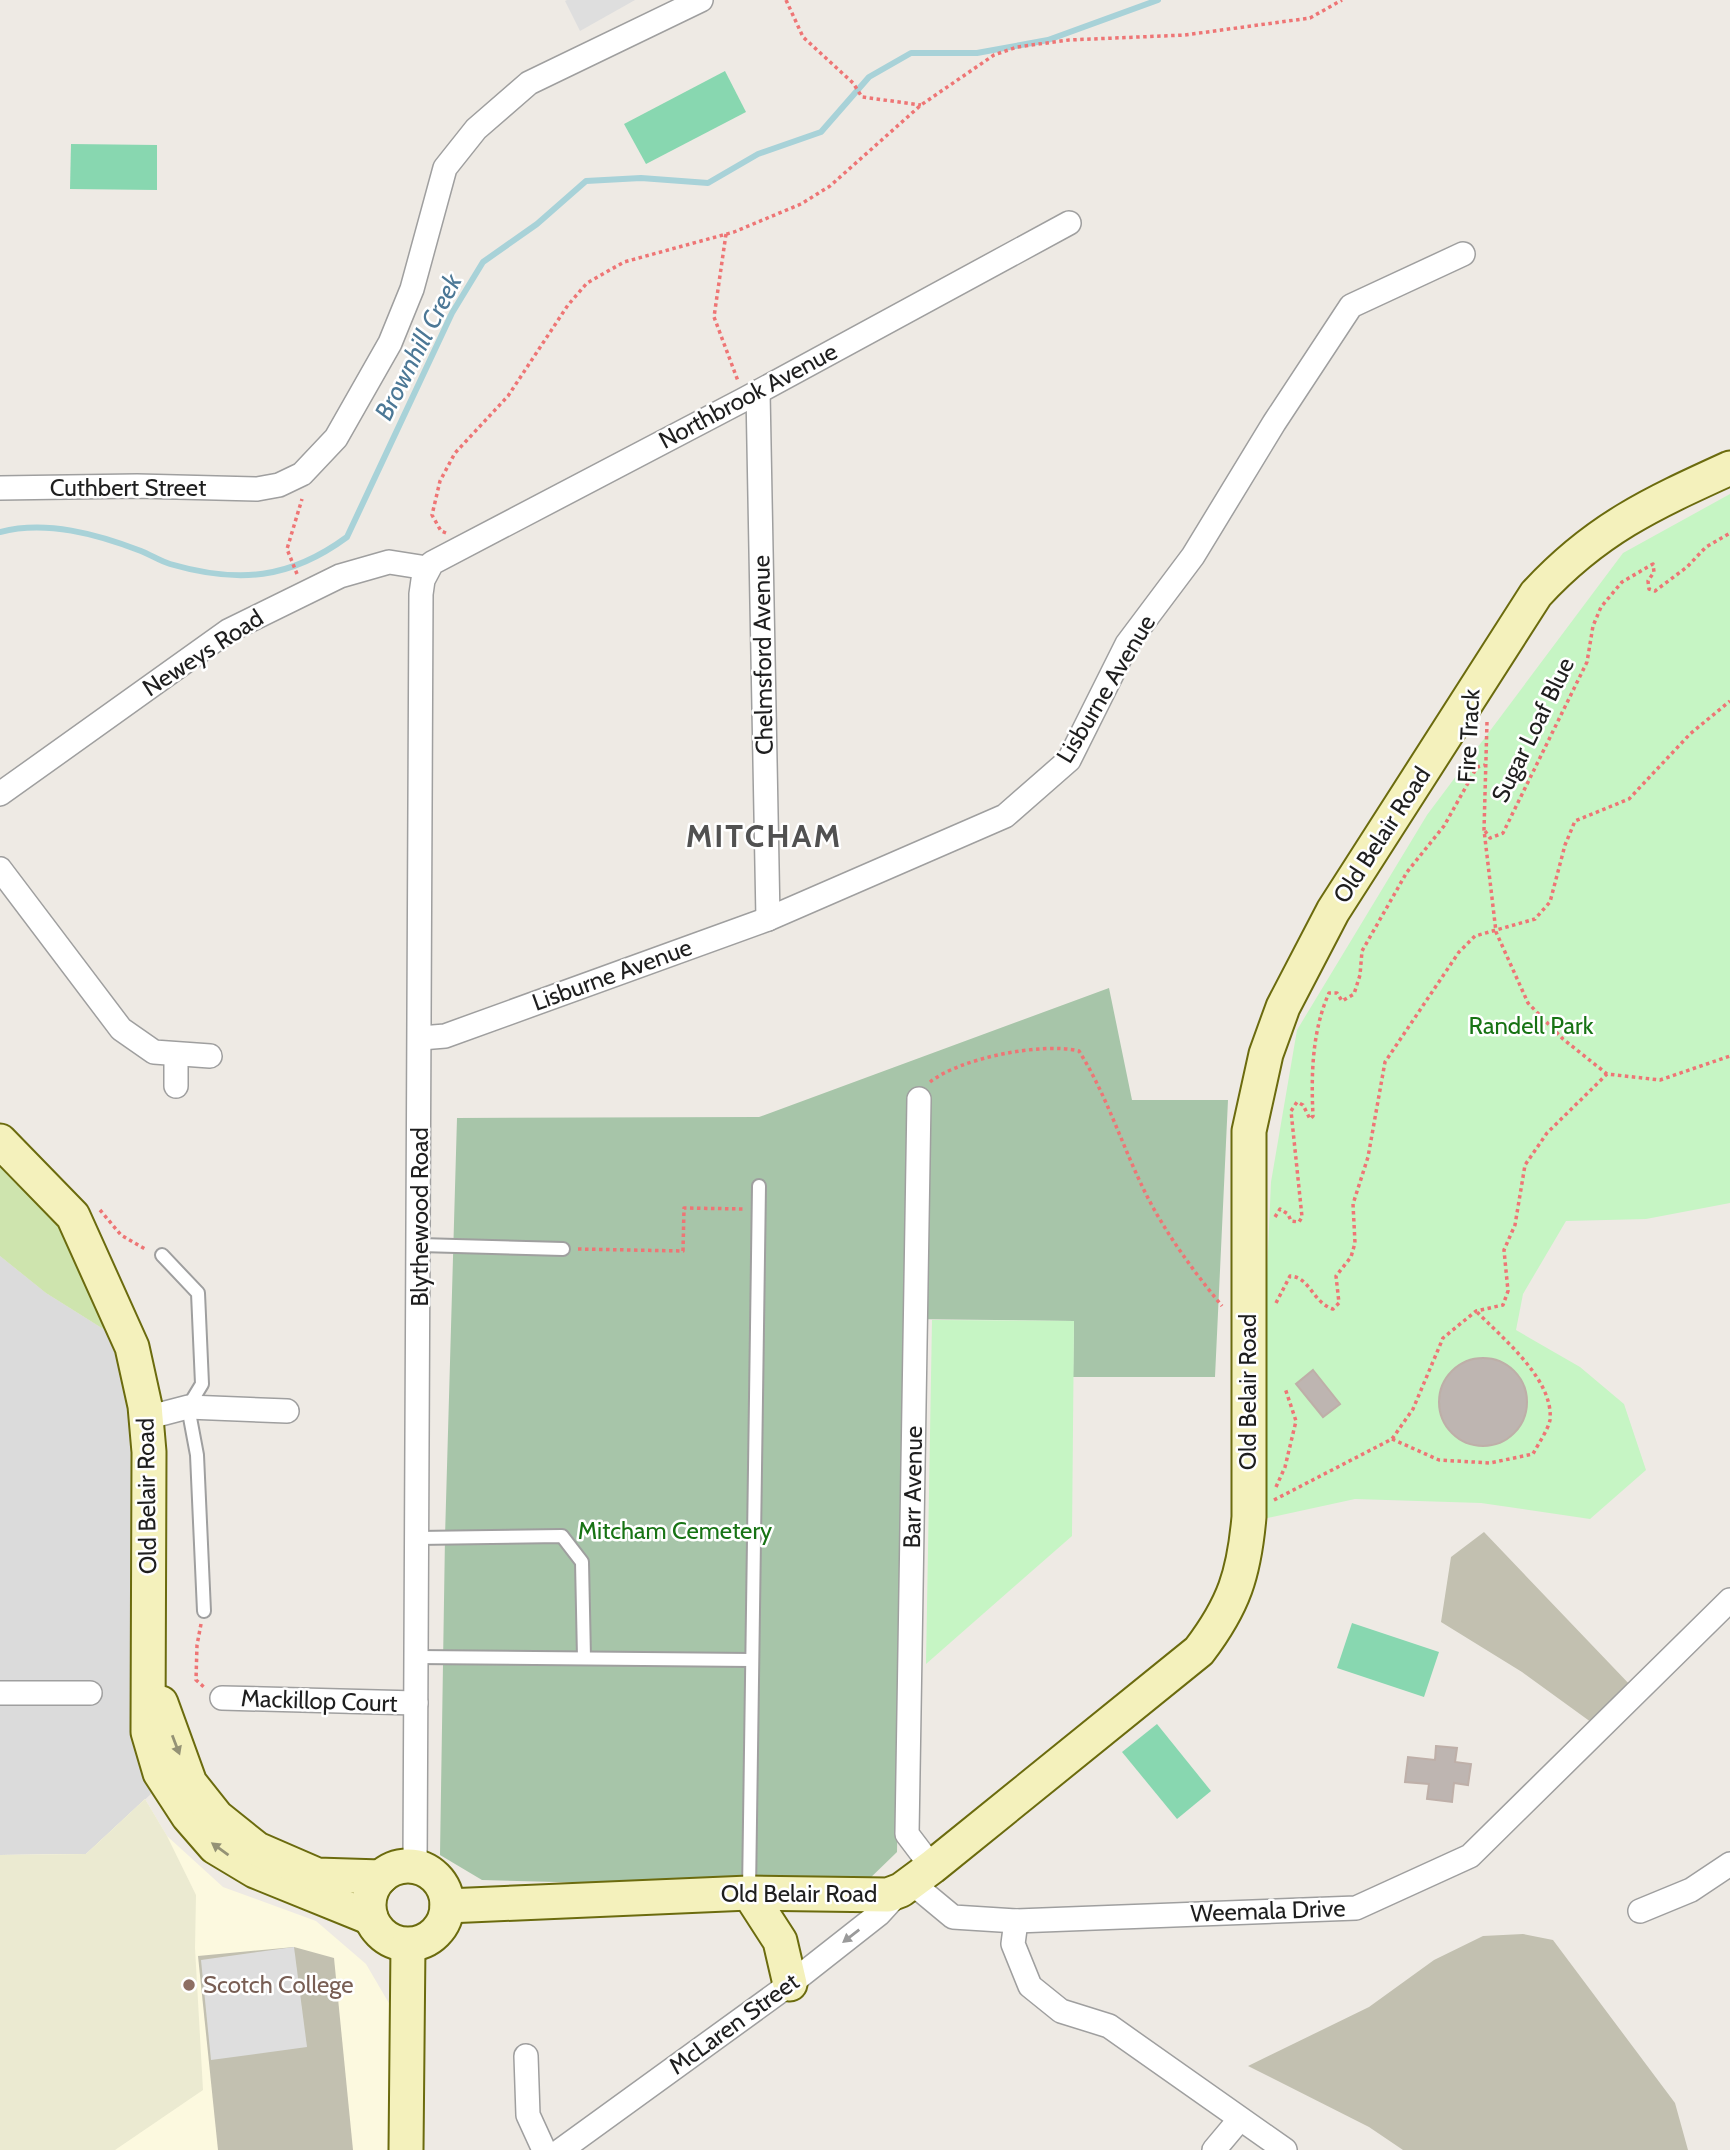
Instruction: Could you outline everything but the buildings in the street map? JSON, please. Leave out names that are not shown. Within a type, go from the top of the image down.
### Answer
[{"type":"main road","name":"Old Belair Road","points":[[447,1906],[749,1893],[888,1895],[915,1880],[1199,1651],[1223,1619],[1245,1561],[1249,1517],[1249,1131],[1266,1054],[1283,1007],[1334,911],[1536,594],[1560,568],[1602,533],[1644,507],[1730,468]]},
{"type":"main road","name":"Old Belair Road","points":[[0,1141],[73,1216],[132,1347],[146,1418],[149,1452],[148,1732],[160,1773],[188,1816],[215,1847],[255,1871],[370,1918]]},
{"type":"main road","name":"Old Belair Road","points":[[0,1165],[59,1220],[94,1261]]},
{"type":"main road","name":"Old Belair Road","points":[[148,1656],[166,1720],[190,1783],[217,1817],[257,1849],[317,1875],[381,1877]]},
{"type":"main road","points":[[404,1866],[415,1867],[439,1881],[447,1906],[440,1928],[429,1939],[408,1945],[390,1941],[377,1931],[370,1918],[370,1895],[381,1877],[404,1866]]},
{"type":"main road","points":[[749,1893],[780,1941],[790,1984]]},
{"type":"main road","points":[[406,2150],[408,1945]]},
{"type":"street","points":[[296,477],[317,461],[336,438],[390,343],[412,289],[446,168],[476,129],[529,83],[701,0]]},
{"type":"street","name":"Northbrook Avenue","points":[[427,568],[1069,223]]},
{"type":"street","name":"Lisburne Avenue","points":[[421,1038],[445,1036],[768,919],[1005,816],[1069,760],[1127,644],[1193,556],[1274,423],[1351,306],[1463,254]]},
{"type":"street","name":"Chelmsford Avenue","points":[[752,395],[768,919]]},
{"type":"street","name":"Cuthbert Street","points":[[0,488],[137,486],[257,489],[279,485],[296,477]]},
{"type":"street","name":"Neweys Road","points":[[0,794],[228,631],[340,576],[389,562],[427,568]]},
{"type":"street","name":"Blythewood Road","points":[[415,1867],[421,594],[427,568]]},
{"type":"street","points":[[0,869],[121,1029],[154,1052],[210,1056]]},
{"type":"street","points":[[176,1055],[176,1086]]},
{"type":"street","name":"Barr Avenue","points":[[915,1880],[907,1834],[919,1099]]},
{"type":"street","points":[[146,1418],[188,1407],[288,1411]]},
{"type":"street","name":"Weemala Drive","points":[[915,1880],[953,1917],[1016,1921],[1356,1908],[1470,1856],[1730,1600]]},
{"type":"street","points":[[0,1693],[90,1693]]},
{"type":"street","name":"Mackillop Court","points":[[222,1698],[416,1703]]},
{"type":"street","points":[[1640,1911],[1690,1889],[1730,1864]]},
{"type":"street","name":"McLaren Street","points":[[561,2150],[790,1984],[879,1914],[915,1880]]},
{"type":"street","points":[[1016,1921],[1013,1944],[1030,1986],[1061,2011],[1108,2026],[1285,2150]]},
{"type":"street","points":[[526,2056],[528,2115],[544,2150]]},
{"type":"street","points":[[1214,2150],[1241,2119]]},
{"type":"lane","points":[[749,1893],[758,1186]]},
{"type":"lane","points":[[419,1245],[563,1249]]},
{"type":"lane","points":[[162,1255],[198,1293],[202,1384],[188,1407],[197,1455],[205,1611]]},
{"type":"lane","points":[[417,1538],[562,1536],[582,1562],[584,1658]]},
{"type":"lane","points":[[416,1657],[752,1660]]},
{"type":"path","points":[[786,0],[803,37],[853,83],[862,97],[921,105]]},
{"type":"path","points":[[471,543],[441,531],[432,515],[440,481],[455,453],[508,396],[568,305],[587,284],[624,262],[726,234],[801,204],[830,186],[921,105],[994,55],[1017,47],[1069,40],[1185,35],[1310,18],[1342,0]]},
{"type":"path","points":[[726,234],[714,317],[752,395]]},
{"type":"path","points":[[296,477],[303,487],[303,494],[287,549],[288,558],[298,576]]},
{"type":"path","name":"Sugar Loaf Blue","points":[[1484,830],[1490,838],[1503,833],[1587,662],[1593,626],[1601,607],[1622,582],[1653,564],[1654,572],[1647,581],[1648,589],[1655,591],[1687,567],[1706,547],[1730,533]]},
{"type":"path","points":[[1275,1288],[1273,1309],[1290,1276],[1303,1280],[1319,1302],[1327,1307],[1333,1309],[1339,1303],[1336,1276],[1351,1257],[1355,1243],[1353,1204],[1368,1157],[1385,1062],[1459,951],[1475,936],[1535,919],[1550,902],[1564,845],[1575,821],[1629,799],[1690,734],[1730,701]]},
{"type":"path","name":"Fire Track","points":[[1487,713],[1484,830],[1496,932],[1528,1003],[1563,1039],[1607,1074]]},
{"type":"path","name":"Sugar Loaf Blue","points":[[1274,1225],[1280,1209],[1288,1214],[1291,1221],[1299,1222],[1302,1217],[1291,1111],[1297,1102],[1303,1105],[1310,1119],[1313,1116],[1312,1078],[1324,1006],[1329,993],[1336,993],[1342,1001],[1354,993],[1360,975],[1362,951],[1407,872],[1444,826],[1477,767],[1485,765]]},
{"type":"path","points":[[919,1099],[929,1083],[940,1074],[987,1059],[1060,1046],[1079,1051],[1095,1075],[1113,1124],[1150,1202],[1190,1266],[1223,1308]]},
{"type":"path","points":[[1270,1502],[1392,1439],[1413,1409],[1443,1338],[1476,1311],[1503,1304],[1508,1291],[1504,1251],[1515,1224],[1524,1165],[1547,1133],[1607,1074],[1660,1080],[1730,1056]]},
{"type":"path","points":[[563,1249],[683,1251],[684,1208],[758,1209]]},
{"type":"path","points":[[1392,1439],[1439,1460],[1490,1463],[1533,1454],[1550,1420],[1543,1385],[1516,1351],[1476,1311]]},
{"type":"path","points":[[1270,1502],[1285,1467],[1296,1421],[1285,1388]]},
{"type":"path","points":[[1269,1490],[1270,1502]]},
{"type":"path","points":[[205,1611],[197,1645],[196,1680],[222,1698]]},
{"type":"shaded area","points":[[635,0],[580,31],[565,1]]},
{"type":"shaded area","points":[[0,1256],[46,1293],[132,1347],[149,1452],[131,1656],[148,1732],[165,1781],[86,1854],[0,1855]]},
{"type":"shaded area","points":[[1484,1532],[1633,1688],[1595,1725],[1522,1672],[1441,1622],[1451,1557]]},
{"type":"shaded area","name":"Scotch College","points":[[145,1799],[167,1836],[223,1887],[316,1921],[366,1964],[390,2005],[389,2150],[0,2150],[0,1855],[86,1854]]},
{"type":"shaded area","points":[[1523,1934],[1553,1940],[1675,2103],[1688,2150],[1403,2150],[1369,2127],[1248,2066],[1369,2007],[1434,1960],[1483,1936]]},
{"type":"shaded area","points":[[294,1947],[334,1958],[353,2150],[218,2150],[198,1956]]},
{"type":"shaded area","points":[[294,1947],[307,2047],[211,2060],[201,1960]]},
{"type":"green space","points":[[725,71],[746,112],[646,164],[624,124]]},
{"type":"green space","points":[[71,144],[157,145],[157,190],[70,189]]},
{"type":"green space","name":"Randell Park","points":[[1730,494],[1730,1203],[1646,1219],[1566,1221],[1523,1294],[1516,1330],[1580,1367],[1624,1404],[1646,1470],[1590,1519],[1481,1503],[1355,1499],[1263,1519],[1262,1389],[1271,1182],[1297,1030],[1427,815],[1623,553]]},
{"type":"green space","name":"Mitcham Cemetery","points":[[1109,988],[1132,1100],[1228,1100],[1215,1377],[1073,1377],[1074,1321],[908,1319],[897,1852],[864,1884],[746,1887],[482,1880],[440,1855],[445,1537],[457,1118],[759,1117]]},
{"type":"green space","points":[[0,1141],[73,1216],[132,1347],[46,1293],[0,1256]]},
{"type":"green space","points":[[932,1320],[1074,1321],[1072,1536],[926,1664]]},
{"type":"green space","points":[[1352,1623],[1439,1652],[1424,1697],[1337,1668]]},
{"type":"green space","points":[[1157,1724],[1211,1791],[1177,1819],[1122,1752]]},
{"type":"green space","points":[[145,1799],[196,1895],[195,1948],[203,2090],[115,2150],[0,2150],[0,1855],[86,1854]]},
{"type":"waterway","name":"Brownhill Creek","points":[[0,532],[53,528],[89,534],[141,551],[170,564],[219,574],[263,574],[305,562],[347,537],[452,313],[483,262],[537,224],[586,181],[641,178],[708,183],[758,154],[821,132],[869,77],[911,53],[977,53],[1048,40],[1158,0]]},
{"type":"place","name":"Scotch College","points":[[189,1985]]},
{"type":"district","name":"MITCHAM","points":[[764,836]]}]
